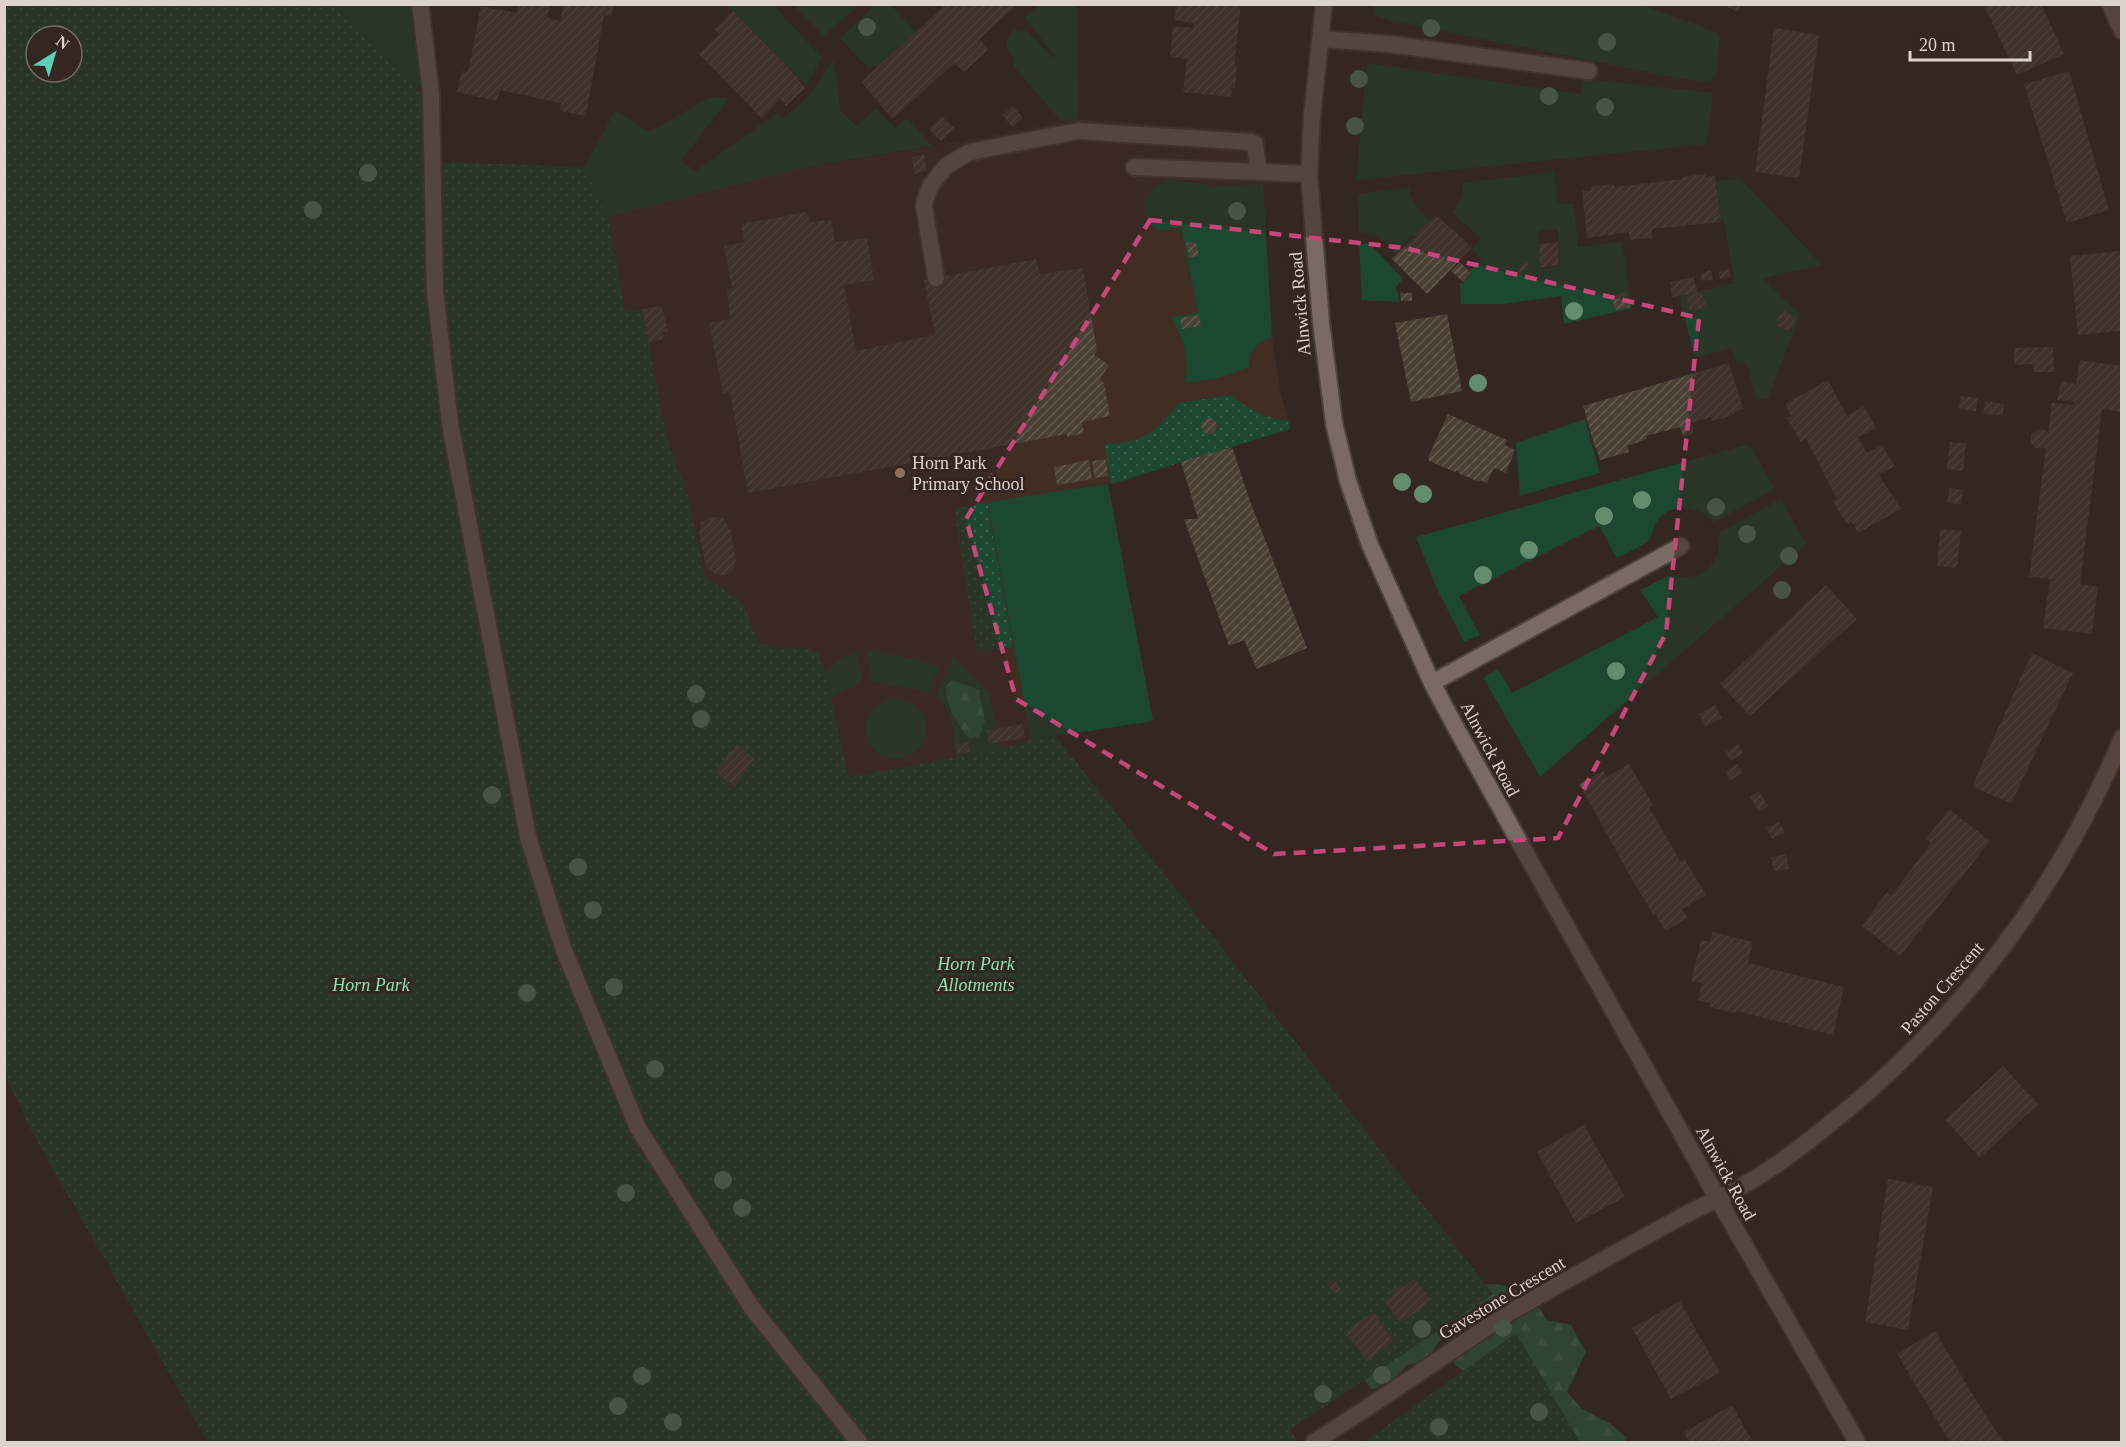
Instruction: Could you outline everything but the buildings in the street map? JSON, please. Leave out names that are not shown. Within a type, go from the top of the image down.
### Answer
[{"type":"street","points":[[420,4],[431,94],[435,291],[450,423],[528,837],[563,948],[638,1128],[752,1308],[859,1443]]},
{"type":"street","name":"Alnwick Road","points":[[1324,4],[1312,116],[1309,174],[1321,322],[1334,423],[1348,481],[1370,545],[1432,683],[1718,1199],[1857,1443]]},
{"type":"street","points":[[2110,4],[2121,31]]},
{"type":"street","points":[[1321,39],[1389,44],[1589,71]]},
{"type":"street","points":[[936,278],[924,207],[925,200],[931,185],[946,166],[968,153],[1078,131],[1134,134],[1251,142],[1255,144],[1258,171]]},
{"type":"street","points":[[1134,167],[1309,174]]},
{"type":"street","points":[[1432,683],[1681,546]]},
{"type":"street","name":"Paston Crescent","points":[[1718,1199],[1749,1182],[1810,1139],[1860,1099],[1909,1055],[1954,1008],[2003,947],[2052,875],[2083,821],[2121,738]]},
{"type":"street","name":"Gavestone Crescent","points":[[1314,1443],[1508,1313],[1718,1199]]},
{"type":"highlighted area","points":[[1150,220],[1405,248],[1699,318],[1666,633],[1558,838],[1274,854],[1016,699],[966,519]]},
{"type":"shaded area","name":"Horn Park Primary School","points":[[1078,119],[1265,132],[1265,152],[1252,155],[1249,183],[1263,184],[1272,338],[1280,390],[1290,429],[1108,484],[1153,721],[1031,740],[1001,749],[848,777],[713,809],[608,217],[811,166],[907,151]]},
{"type":"green space","name":"Horn Park","points":[[5,5],[336,5],[416,91],[440,97],[441,162],[585,167],[608,217],[625,311],[642,309],[666,435],[688,497],[705,578],[734,594],[745,609],[758,643],[774,648],[809,648],[819,653],[848,777],[1001,749],[1031,740],[1056,736],[1493,1294],[1290,1430],[1299,1442],[208,1442],[32,1132],[5,1075]]},
{"type":"green space","points":[[330,5],[415,5],[422,83],[416,91]]},
{"type":"green space","points":[[727,5],[773,5],[822,58],[806,85]]},
{"type":"green space","points":[[794,5],[860,5],[824,35]]},
{"type":"green space","points":[[875,5],[891,5],[916,32],[877,67],[874,65],[869,69],[840,38]]},
{"type":"green space","points":[[1039,5],[1077,5],[1078,119],[1061,121],[1014,67],[1013,58],[1007,49],[1007,41],[1014,30],[1029,32],[1052,57],[1056,57],[1025,18]]},
{"type":"green space","points":[[1374,5],[1641,5],[1716,32],[1719,39],[1716,78],[1713,78],[1713,82],[1683,79],[1392,21],[1373,15]]},
{"type":"green space","points":[[831,62],[834,62],[840,110],[856,126],[876,109],[895,128],[907,118],[932,146],[811,166],[608,217],[585,167],[615,110],[649,132],[709,98],[729,98],[681,161],[696,171],[776,114],[785,117],[809,96]]},
{"type":"green space","points":[[1367,63],[1580,94],[1583,79],[1713,93],[1707,144],[1356,180]]},
{"type":"green space","points":[[1555,172],[1557,203],[1573,204],[1578,247],[1622,242],[1632,308],[1564,324],[1561,296],[1503,304],[1461,304],[1460,282],[1464,284],[1463,282],[1471,274],[1470,271],[1482,259],[1472,250],[1481,238],[1452,213],[1464,195],[1462,183]],"holes":[[[1558,229],[1560,266],[1541,269],[1538,230]]]},
{"type":"green space","points":[[1741,179],[1822,265],[1762,278],[1800,315],[1768,398],[1757,400],[1746,362],[1737,364],[1731,348],[1695,358],[1679,296],[1735,283],[1723,219],[1720,219],[1716,181]]},
{"type":"green space","points":[[1166,180],[1222,186],[1263,184],[1272,338],[1260,342],[1250,354],[1249,367],[1218,378],[1186,383],[1184,349],[1180,334],[1171,317],[1198,313],[1181,227],[1157,229],[1150,223],[1144,211],[1144,204],[1150,192]]},
{"type":"green space","points":[[1409,188],[1414,204],[1430,221],[1416,235],[1417,237],[1412,235],[1396,253],[1377,235],[1359,232],[1357,194]]},
{"type":"green space","points":[[1359,242],[1370,244],[1403,279],[1396,287],[1400,302],[1362,300]]},
{"type":"green space","points":[[1231,395],[1258,412],[1288,421],[1290,429],[1111,484],[1105,444],[1129,442],[1148,434],[1164,421],[1178,403]]},
{"type":"green space","points":[[1585,419],[1600,473],[1520,496],[1516,443]]},
{"type":"green space","points":[[1745,445],[1753,450],[1774,487],[1771,491],[1714,522],[1693,509],[1670,510],[1657,521],[1650,539],[1617,558],[1599,526],[1459,596],[1480,635],[1464,642],[1437,589],[1416,537]]},
{"type":"green space","points":[[1108,484],[1153,721],[1031,740],[988,502]]},
{"type":"green space","points":[[1781,499],[1806,543],[1803,547],[1540,777],[1484,679],[1486,676],[1498,669],[1512,693],[1658,617],[1640,590],[1670,576],[1688,577],[1703,572],[1714,562],[1717,555],[1719,532]]},
{"type":"green space","points":[[987,502],[1013,647],[977,652],[954,509]]},
{"type":"green space","points":[[866,650],[921,660],[939,667],[928,692],[872,682]]},
{"type":"green space","points":[[857,651],[862,681],[831,697],[825,672],[843,657]]},
{"type":"green space","points":[[953,657],[989,692],[1001,749],[956,757],[950,717],[936,695]]},
{"type":"green space","points":[[952,680],[979,690],[985,721],[980,736],[970,739],[953,715],[946,693],[946,686]]},
{"type":"green space","points":[[890,699],[902,699],[913,704],[921,712],[926,729],[924,741],[913,754],[902,759],[890,759],[879,754],[871,746],[866,735],[866,723],[871,712],[879,704]]},
{"type":"green space","points":[[1499,1284],[1527,1297],[1547,1320],[1571,1325],[1586,1352],[1567,1392],[1581,1408],[1611,1424],[1627,1438],[1625,1442],[1382,1442],[1475,1379],[1455,1365],[1446,1335],[1430,1355],[1421,1362],[1407,1365],[1394,1379],[1372,1390],[1360,1375],[1473,1285]]},
{"type":"green space","points":[[1516,1333],[1580,1442],[1364,1442]]},
{"type":"place","name":"Horn Park Primary School","points":[[900,473]]},
{"type":"park label","name":"Horn Park Allotments","points":[[976,974]]}]
